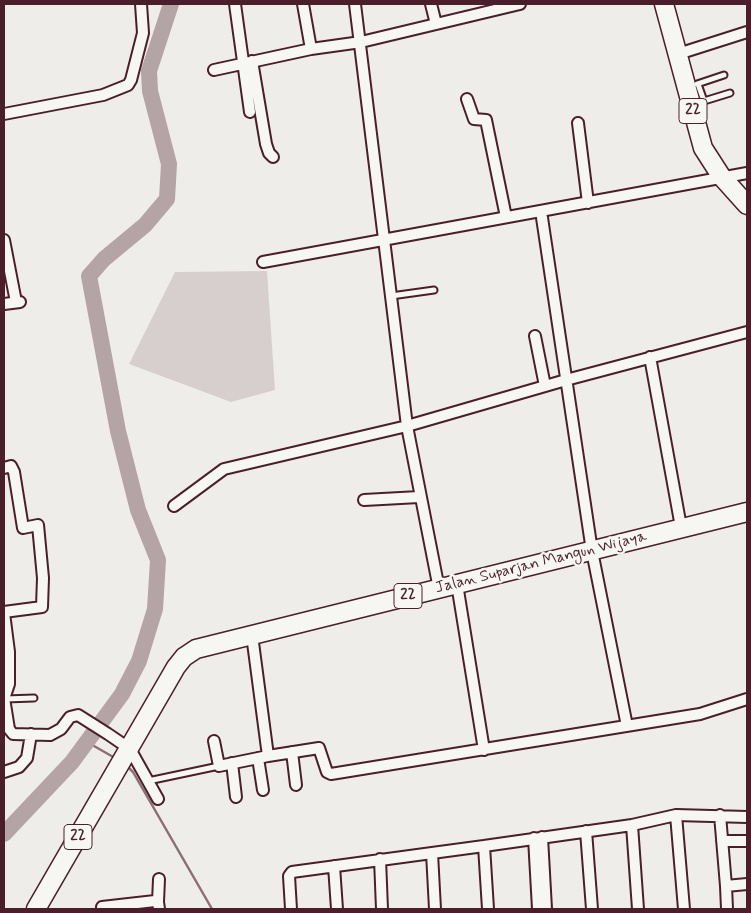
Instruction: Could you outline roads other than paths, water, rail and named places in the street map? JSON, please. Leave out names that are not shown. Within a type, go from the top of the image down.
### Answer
[{"type":"highway","name":"22","points":[[664,4],[678,54],[692,86],[703,148],[721,176],[747,205]]},
{"type":"highway","name":"Jalan Suparjan Mangun Wijaya","points":[[36,909],[176,667],[184,657],[196,649],[747,512]]},
{"type":"street","points":[[4,114],[104,94],[128,85],[143,33],[141,4]]},
{"type":"street","points":[[236,4],[266,144],[273,158]]},
{"type":"street","points":[[303,4],[311,49]]},
{"type":"street","points":[[355,4],[407,426],[439,589]]},
{"type":"street","points":[[431,4],[436,24]]},
{"type":"street","points":[[214,70],[311,49],[361,42],[520,4]]},
{"type":"street","points":[[678,54],[747,32]]},
{"type":"street","points":[[248,62],[250,112]]},
{"type":"street","points":[[467,98],[474,119],[486,120],[506,218]]},
{"type":"street","points":[[578,123],[588,202]]},
{"type":"street","points":[[263,262],[747,172]]},
{"type":"street","points":[[541,211],[592,551],[627,726]]},
{"type":"street","points":[[4,240],[18,302],[4,304]]},
{"type":"street","points":[[174,506],[224,469],[407,426],[566,380],[747,332]]},
{"type":"street","points":[[535,336],[545,386]]},
{"type":"street","points":[[650,357],[681,527]]},
{"type":"street","points":[[4,468],[11,466],[14,472],[23,528],[38,525],[43,578],[42,607],[5,612],[9,646],[9,684],[4,698],[10,732],[31,734],[57,733],[70,717],[78,715],[108,734],[124,757],[148,781],[158,799]]},
{"type":"street","points":[[364,500],[420,497]]},
{"type":"street","points":[[457,584],[484,750]]},
{"type":"street","points":[[252,635],[263,757],[263,790]]},
{"type":"street","points":[[214,741],[219,766],[319,748],[327,772],[333,774],[700,714],[747,699]]},
{"type":"street","points":[[4,772],[19,767],[27,758],[31,734]]},
{"type":"street","points":[[292,752],[296,784]]},
{"type":"street","points":[[232,763],[236,797]]},
{"type":"street","points":[[676,815],[684,909]]},
{"type":"street","points":[[291,909],[290,872],[586,831],[676,815],[747,817]]},
{"type":"street","points":[[720,815],[727,909]]},
{"type":"street","points":[[632,824],[638,909]]},
{"type":"street","points":[[586,831],[592,909]]},
{"type":"street","points":[[538,837],[538,909]]},
{"type":"street","points":[[538,837],[546,909]]},
{"type":"street","points":[[722,841],[747,841]]},
{"type":"street","points":[[484,846],[488,909]]},
{"type":"street","points":[[432,853],[435,909]]},
{"type":"street","points":[[380,859],[382,909]]},
{"type":"street","points":[[334,866],[337,909]]},
{"type":"street","points":[[158,906],[159,879]]},
{"type":"street","points":[[726,886],[747,884]]},
{"type":"street","points":[[102,907],[152,900],[158,906]]},
{"type":"lane","points":[[724,75],[692,86],[704,101],[730,93]]},
{"type":"lane","points":[[391,296],[434,290]]},
{"type":"lane","points":[[4,698],[34,698]]},
{"type":"lane","points":[[148,781],[219,766]]},
{"type":"waterway","points":[[4,834],[72,762],[122,694],[139,661],[155,609],[158,560],[138,510],[118,431],[89,276],[104,259],[145,225],[167,199],[169,164],[150,91],[149,71],[171,4]]},
{"type":"waterway","points":[[87,742],[115,758]]},
{"type":"waterway","points":[[126,765],[133,772],[212,909]]}]
